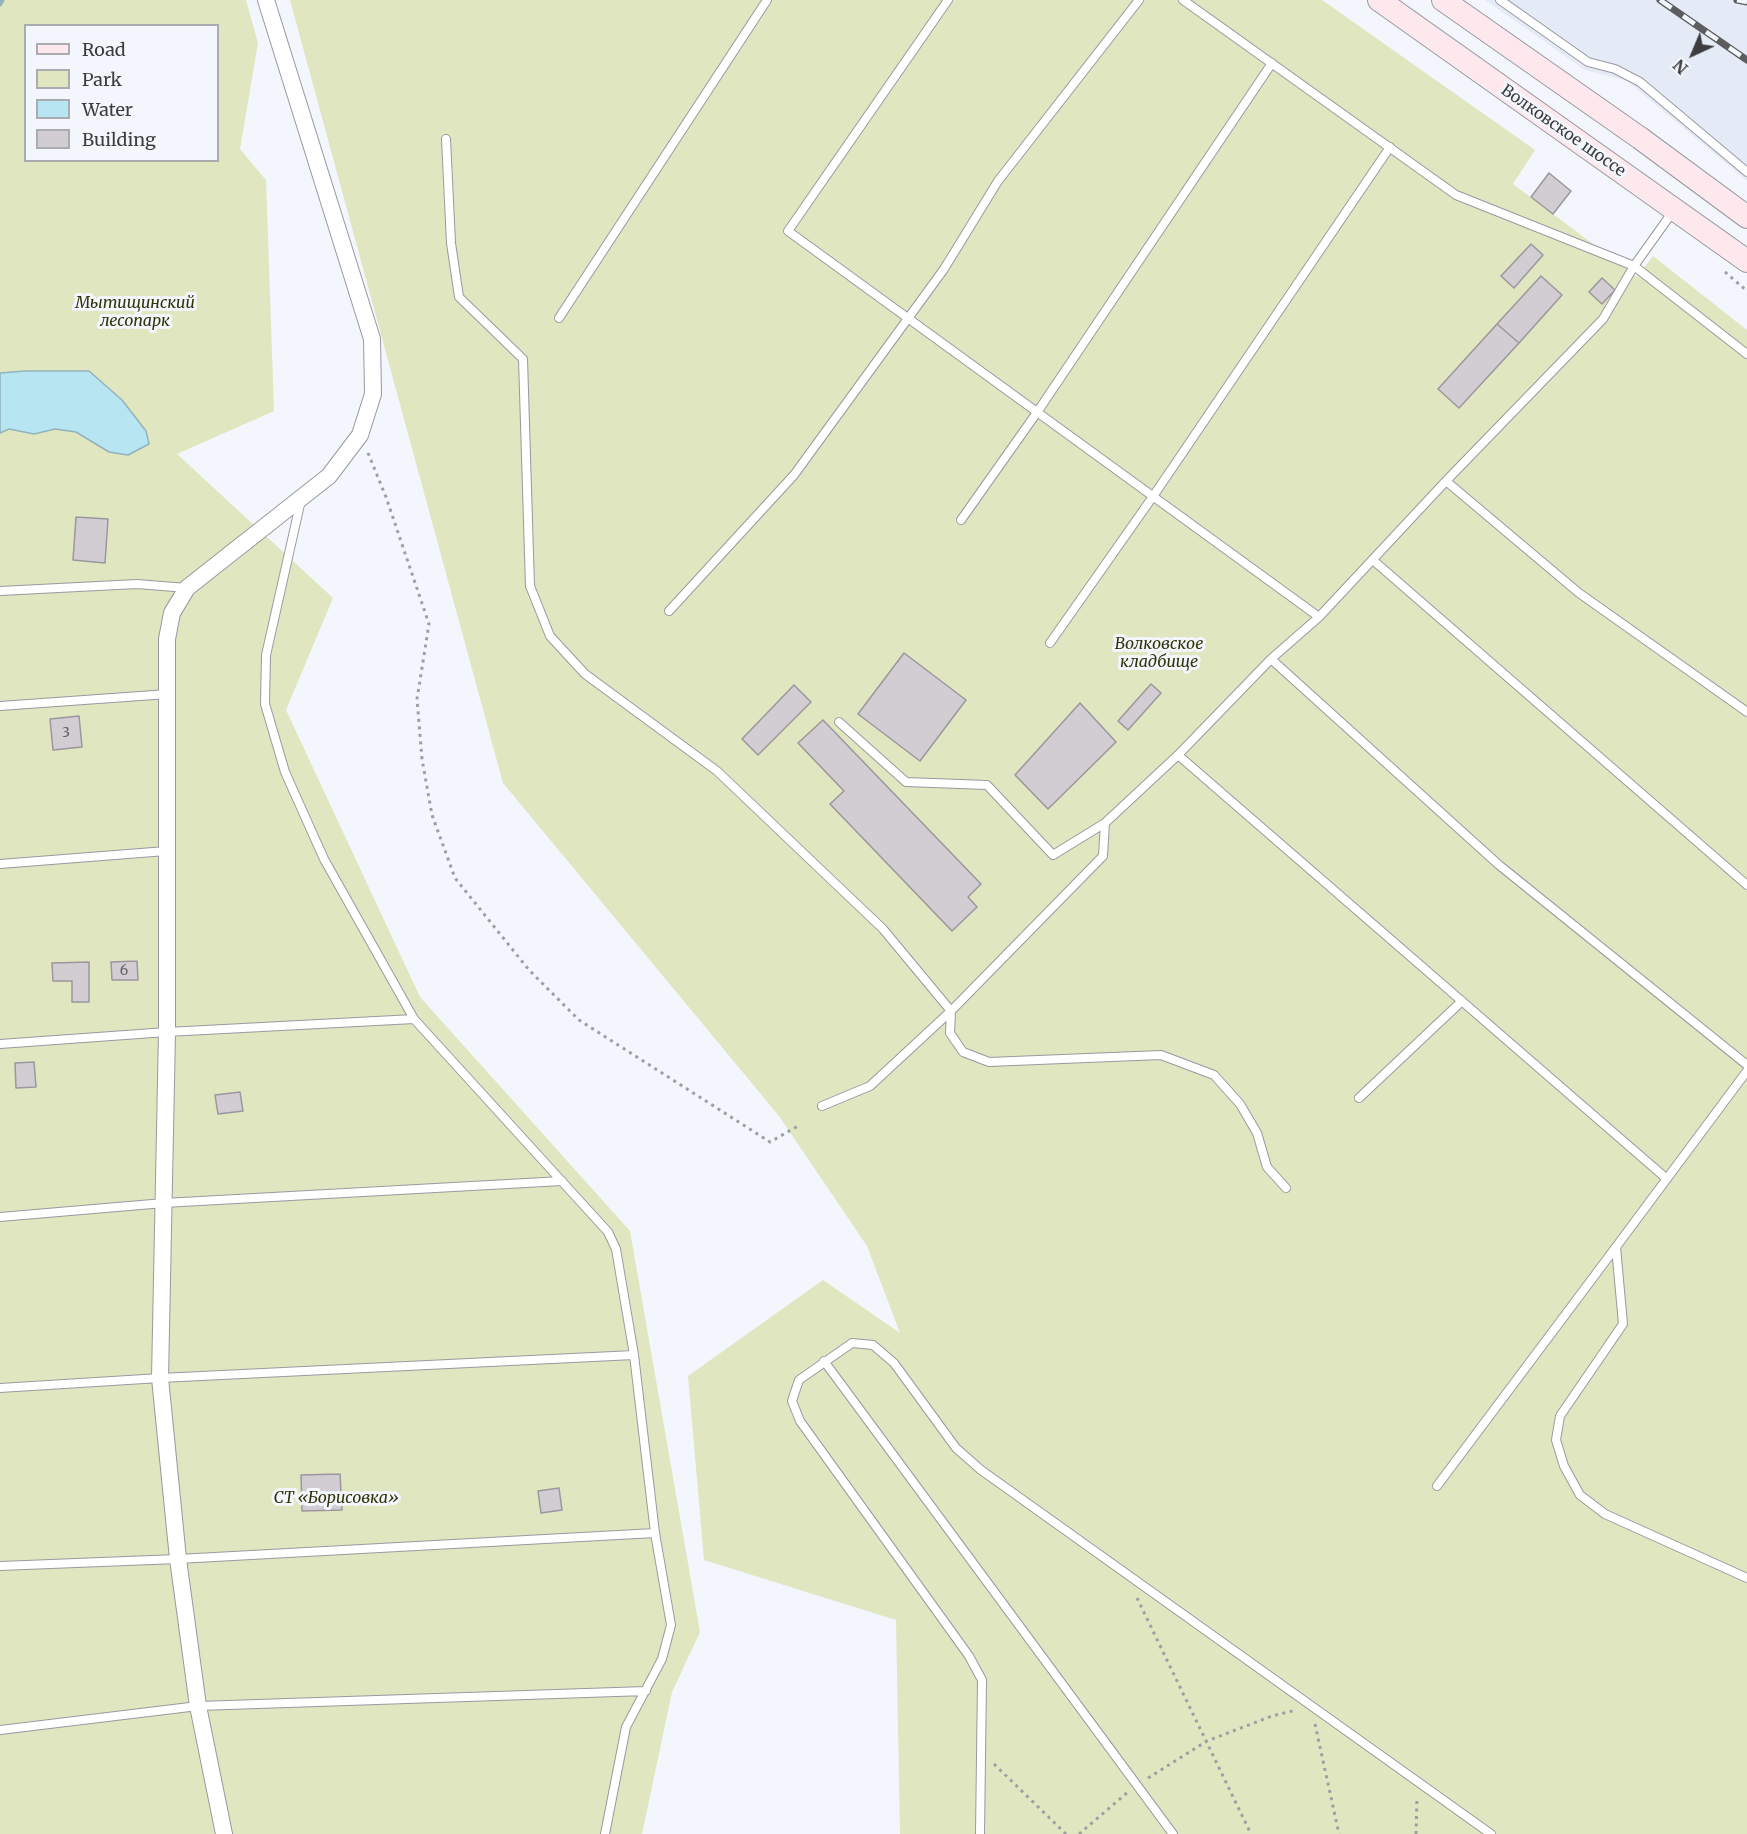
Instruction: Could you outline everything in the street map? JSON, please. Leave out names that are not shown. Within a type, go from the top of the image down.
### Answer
[{"type":"main road","name":"Волковское шоссе","points":[[1379,0],[1747,261]]},
{"type":"main road","points":[[1443,0],[1640,138],[1747,217]]},
{"type":"street","points":[[224,1834],[198,1706],[178,1559],[160,1378],[167,1032],[167,639],[172,614],[187,588],[329,477],[360,435],[373,394],[372,339],[266,0]]},
{"type":"lane","points":[[559,318],[767,0]]},
{"type":"lane","points":[[948,0],[788,231],[1319,617]]},
{"type":"lane","points":[[669,611],[794,475],[944,269],[998,181],[1139,0]]},
{"type":"lane","points":[[1183,0],[1456,195],[1634,266],[1747,354]]},
{"type":"lane","points":[[1500,0],[1588,62],[1615,69],[1640,82],[1747,172]]},
{"type":"lane","points":[[960,520],[1038,411],[1272,63]]},
{"type":"lane","points":[[446,139],[451,243],[459,297],[524,359],[530,586],[550,636],[585,674],[717,771],[883,929],[951,1011],[950,1033],[963,1052],[989,1062],[1161,1055],[1214,1075],[1240,1104],[1257,1133],[1267,1167],[1286,1188]]},
{"type":"lane","points":[[1050,643],[1154,495],[1390,147]]},
{"type":"lane","points":[[839,722],[906,782],[987,786],[1053,855],[1105,823],[1178,755],[1271,659],[1319,617],[1374,561],[1446,481],[1603,319],[1634,266],[1675,210]]},
{"type":"lane","points":[[1446,481],[1579,593],[1747,712]]},
{"type":"lane","points":[[301,500],[267,655],[265,704],[285,771],[324,859],[414,1019],[608,1232],[616,1249],[634,1355],[655,1533],[671,1625],[662,1659],[626,1727],[605,1834]]},
{"type":"lane","points":[[1374,561],[1747,885]]},
{"type":"lane","points":[[0,591],[137,584],[187,588]]},
{"type":"lane","points":[[1271,659],[1499,865],[1747,1065]]},
{"type":"lane","points":[[0,706],[168,694]]},
{"type":"lane","points":[[1178,755],[1666,1179]]},
{"type":"lane","points":[[822,1106],[870,1086],[951,1011],[1103,856],[1105,823]]},
{"type":"lane","points":[[0,864],[166,851]]},
{"type":"lane","points":[[1359,1098],[1462,1001]]},
{"type":"lane","points":[[0,1044],[167,1032],[414,1019]]},
{"type":"lane","points":[[1437,1486],[1747,1071]]},
{"type":"lane","points":[[0,1217],[164,1203],[562,1181]]},
{"type":"lane","points":[[1616,1247],[1623,1324],[1560,1416],[1556,1440],[1564,1466],[1580,1495],[1605,1514],[1747,1578]]},
{"type":"lane","points":[[980,1834],[982,1680],[969,1656],[800,1421],[792,1401],[799,1380],[852,1343],[873,1345],[894,1363],[956,1448],[981,1470],[1491,1834]]},
{"type":"lane","points":[[0,1388],[634,1355]]},
{"type":"lane","points":[[824,1361],[1173,1834]]},
{"type":"lane","points":[[0,1566],[178,1559],[655,1533]]},
{"type":"lane","points":[[0,1730],[198,1706],[646,1691]]},
{"type":"path","points":[[1723,270],[1747,291]]},
{"type":"path","points":[[360,435],[386,497],[429,624],[417,699],[422,759],[432,815],[455,878],[528,970],[579,1020],[770,1142],[798,1126]]},
{"type":"path","points":[[1124,1572],[1208,1741],[1251,1834]]},
{"type":"path","points":[[1079,1834],[1137,1785],[1208,1741],[1272,1716],[1311,1706],[1339,1834]]},
{"type":"path","points":[[980,1750],[1066,1834]]},
{"type":"path","points":[[1416,1834],[1417,1781]]},
{"type":"shaded area","points":[[1485,0],[1747,0],[1747,181],[1627,81],[1585,70]]},
{"type":"green space","name":"СТ «Борисовка»","points":[[0,0],[246,0],[258,43],[240,149],[266,180],[274,411],[177,454],[333,598],[286,710],[420,997],[630,1231],[700,1632],[672,1692],[642,1834],[0,1834]]},
{"type":"green space","name":"Волковское кладбище","points":[[290,0],[1322,0],[1535,150],[1513,184],[1637,277],[1653,256],[1747,330],[1747,1834],[900,1834],[896,1620],[704,1560],[688,1376],[823,1280],[900,1333],[867,1246],[779,1116],[503,783]]},
{"type":"water","points":[[89,371],[122,400],[146,431],[149,444],[128,455],[109,452],[76,432],[55,429],[34,434],[9,429],[0,433],[0,373]]},
{"type":"building","points":[[1549,173],[1571,191],[1553,214],[1531,197]]},
{"type":"building","points":[[1531,244],[1543,255],[1514,288],[1501,276]]},
{"type":"building","points":[[1541,276],[1562,295],[1519,343],[1497,324]]},
{"type":"building","points":[[1602,278],[1615,290],[1602,304],[1589,292]]},
{"type":"building","points":[[1497,324],[1519,343],[1459,408],[1438,389]]},
{"type":"building","points":[[76,517],[108,519],[105,563],[73,560]]},
{"type":"building","points":[[904,653],[966,700],[920,761],[858,714]]},
{"type":"building","points":[[1151,684],[1161,693],[1128,730],[1118,721]]},
{"type":"building","points":[[794,685],[811,702],[758,755],[742,739]]},
{"type":"building","points":[[1080,703],[1116,742],[1048,809],[1015,775]]},
{"type":"building","points":[[79,716],[82,747],[53,750],[50,719]]},
{"type":"building","points":[[823,720],[981,884],[968,897],[977,907],[952,931],[830,804],[844,791],[798,743]]},
{"type":"building","points":[[137,961],[138,980],[112,980],[111,962]]},
{"type":"building","points":[[89,962],[89,1002],[72,1002],[72,981],[53,981],[52,963]]},
{"type":"building","points":[[34,1062],[36,1087],[16,1088],[15,1063]]},
{"type":"building","points":[[240,1092],[243,1111],[218,1114],[215,1095]]},
{"type":"building","points":[[340,1474],[342,1510],[302,1511],[301,1475]]},
{"type":"building","points":[[559,1488],[562,1510],[541,1513],[538,1491]]},
{"type":"waterway","points":[[0,4],[2,0]]},
{"type":"railway","points":[[1660,0],[1747,60]]},
{"type":"railway","points":[[1737,0],[1747,2]]},
{"type":"park label","name":"Мытищинский лесопарк","points":[[135,312]]}]
